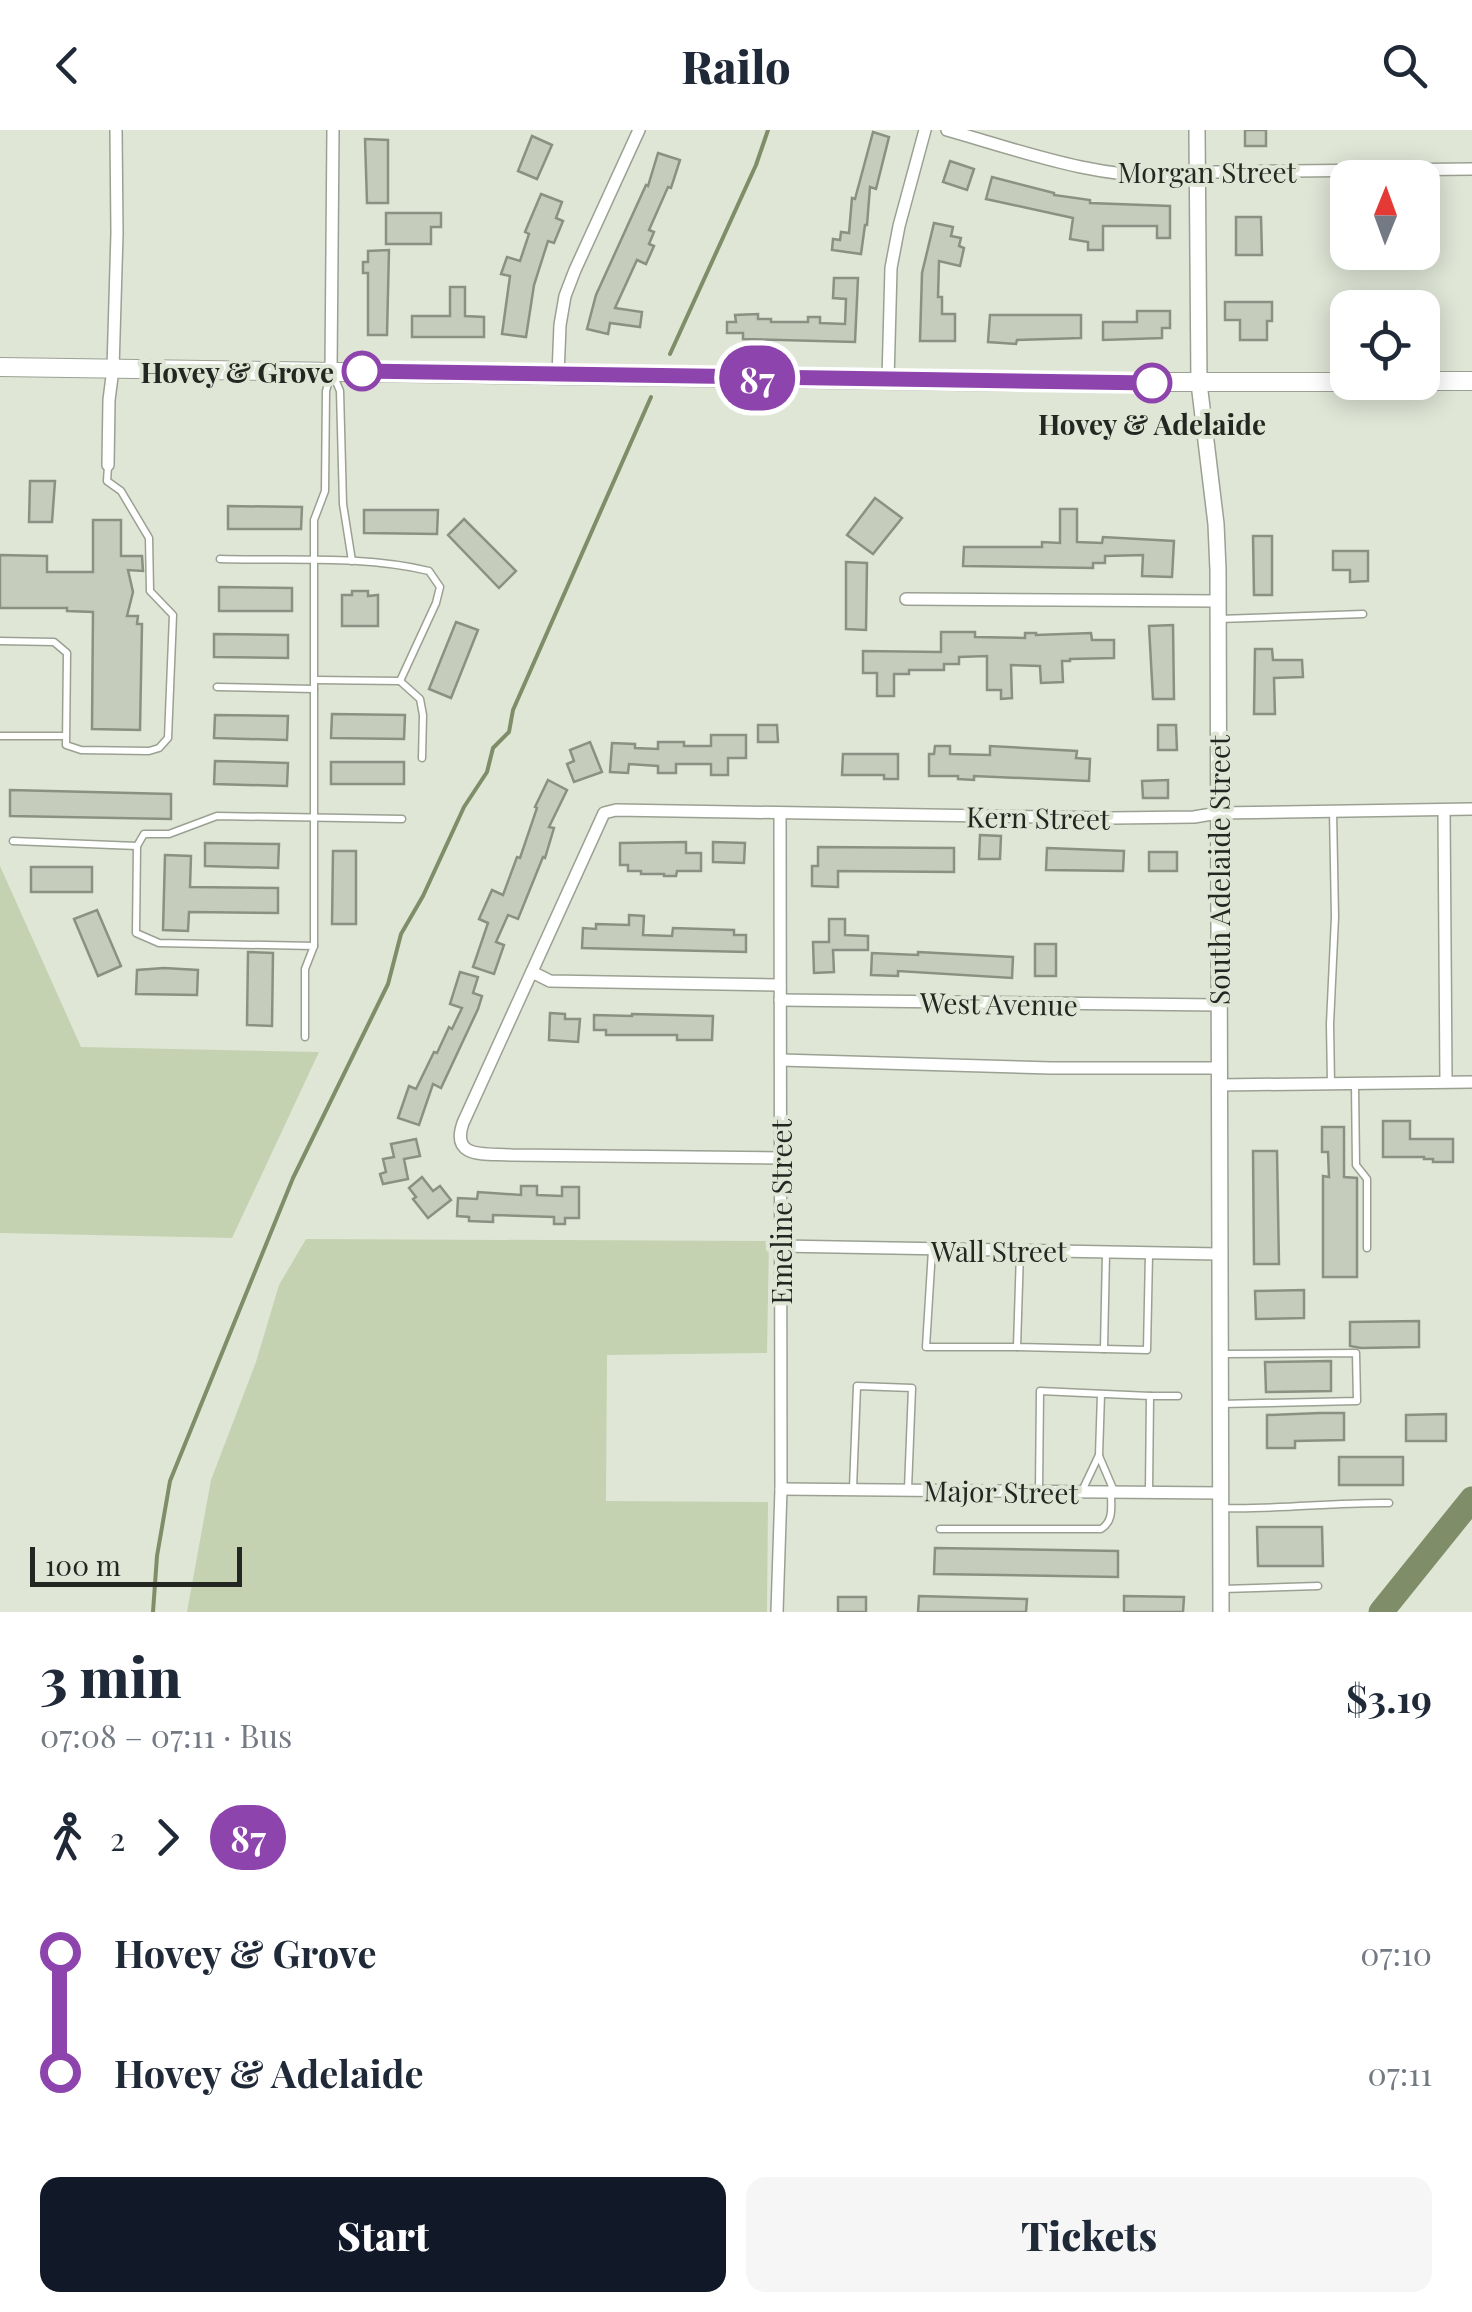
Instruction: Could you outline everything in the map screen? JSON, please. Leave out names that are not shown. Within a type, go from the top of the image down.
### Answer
[{"type":"main road","points":[[0,367],[1200,384],[1330,382]]},
{"type":"main road","points":[[1440,381],[1472,381]]},
{"type":"street","points":[[108,465],[116,130]]},
{"type":"street","points":[[331,371],[333,130]]},
{"type":"street","points":[[558,375],[566,296],[638,130]]},
{"type":"street","points":[[888,380],[891,268],[925,130]]},
{"type":"street","name":"Morgan Street","points":[[947,130],[1060,162],[1117,173],[1174,176],[1472,170]]},
{"type":"street","name":"South Adelaide Street","points":[[1197,130],[1200,384],[1216,524],[1218,601],[1222,1612]]},
{"type":"street","points":[[906,599],[1218,601]]},
{"type":"street","name":"Kern Street","points":[[532,972],[604,813],[616,810],[1128,818],[1194,817],[1218,812],[1472,809]]},
{"type":"street","points":[[1444,810],[1446,1081]]},
{"type":"street","name":"Emeline Street","points":[[777,1612],[781,1488],[780,813]]},
{"type":"street","points":[[780,985],[550,981],[532,972],[460,1137],[466,1150],[474,1153],[780,1158]]},
{"type":"street","name":"West Avenue","points":[[780,1000],[1218,1005]]},
{"type":"street","points":[[781,1060],[1051,1068],[1331,1085],[1472,1082]]},
{"type":"street","name":"Wall Street","points":[[780,1246],[1219,1254]]},
{"type":"street","name":"Major Street","points":[[781,1488],[1149,1492],[1221,1500]]},
{"type":"lane","points":[[305,1037],[305,969],[314,946],[314,520],[325,491],[326,391],[331,371]]},
{"type":"lane","points":[[331,371],[340,391],[343,504],[352,561]]},
{"type":"lane","points":[[0,642],[54,642],[67,653],[66,744],[82,750],[149,751],[160,748],[168,738],[174,615],[150,591],[149,538],[121,491],[107,481],[108,465]]},
{"type":"lane","points":[[325,476],[342,476]]},
{"type":"lane","points":[[220,559],[352,561],[430,570],[440,587],[436,603],[400,681]]},
{"type":"lane","points":[[1218,618],[1363,614]]},
{"type":"lane","points":[[315,680],[400,681],[420,699],[422,758]]},
{"type":"lane","points":[[217,687],[314,689]]},
{"type":"lane","points":[[0,736],[65,736]]},
{"type":"lane","points":[[1331,1085],[1333,811]]},
{"type":"lane","points":[[314,946],[159,943],[136,932],[136,846],[144,834],[168,834],[216,816],[402,819]]},
{"type":"lane","points":[[13,842],[136,846]]},
{"type":"lane","points":[[1355,1085],[1356,1165],[1366,1179],[1367,1248]]},
{"type":"lane","points":[[932,1250],[926,1347],[1147,1350],[1149,1252]]},
{"type":"lane","points":[[1017,1347],[1020,1250]]},
{"type":"lane","points":[[1104,1348],[1106,1252]]},
{"type":"lane","points":[[1220,1354],[1356,1353],[1357,1401],[1220,1404]]},
{"type":"lane","points":[[853,1489],[857,1386],[912,1388],[908,1490]]},
{"type":"lane","points":[[1039,1491],[1040,1392],[1178,1396]]},
{"type":"lane","points":[[940,1530],[1101,1530],[1107,1525],[1113,1492],[1099,1455],[1101,1394]]},
{"type":"lane","points":[[1149,1492],[1150,1396]]},
{"type":"lane","points":[[1082,1492],[1099,1455]]},
{"type":"lane","points":[[1221,1500],[1302,1508],[1390,1504]]},
{"type":"lane","points":[[1221,1589],[1318,1586]]},
{"type":"green space","points":[[0,866],[81,1047],[319,1052],[232,1238],[0,1233]]},
{"type":"green space","points":[[306,1239],[769,1241],[767,1353],[607,1355],[606,1501],[768,1502],[767,1612],[187,1612],[211,1480],[256,1362],[279,1285]]},
{"type":"building","points":[[1245,130],[1266,130],[1266,146],[1245,146]]},
{"type":"building","points":[[873,132],[889,137],[876,189],[870,187],[861,254],[832,250],[833,239],[840,240],[841,232],[849,233],[852,198],[855,199]]},
{"type":"building","points":[[532,136],[552,145],[537,179],[518,171]]},
{"type":"building","points":[[365,139],[388,140],[388,203],[367,203]]},
{"type":"building","points":[[658,153],[680,160],[671,188],[668,187],[649,230],[654,232],[649,244],[654,246],[646,264],[637,260],[615,308],[642,312],[640,327],[610,323],[608,334],[587,329],[596,295],[648,186]]},
{"type":"building","points":[[950,161],[974,169],[967,190],[943,182]]},
{"type":"building","points":[[992,177],[1090,203],[1170,206],[1170,238],[1157,238],[1157,226],[1103,226],[1103,250],[1088,250],[1088,242],[1070,239],[1073,218],[986,199]]},
{"type":"building","points":[[541,194],[562,202],[556,218],[563,221],[554,243],[548,241],[534,285],[526,337],[502,334],[510,276],[501,274],[507,257],[520,261],[529,234],[525,232]]},
{"type":"building","points":[[386,213],[441,213],[441,227],[431,227],[431,244],[386,244]]},
{"type":"building","points":[[1236,217],[1261,217],[1262,255],[1236,255]]},
{"type":"building","points":[[934,223],[953,227],[951,236],[961,238],[959,246],[964,248],[960,266],[939,261],[938,297],[942,297],[942,314],[955,314],[955,341],[920,341],[922,273]]},
{"type":"building","points":[[389,250],[387,335],[368,335],[368,273],[363,273],[363,262],[368,262],[368,251]]},
{"type":"building","points":[[834,278],[858,278],[855,342],[743,339],[743,333],[727,333],[727,322],[736,322],[735,315],[758,314],[758,319],[771,322],[808,322],[808,317],[820,317],[820,323],[845,324],[846,299],[833,298]]},
{"type":"building","points":[[450,287],[465,287],[465,316],[484,317],[484,337],[412,337],[412,316],[450,316]]},
{"type":"building","points":[[1225,302],[1272,302],[1267,340],[1240,340],[1240,320],[1225,320]]},
{"type":"building","points":[[1137,311],[1170,311],[1170,328],[1162,328],[1162,338],[1103,340],[1103,322],[1137,322]]},
{"type":"building","points":[[990,315],[1081,315],[1081,338],[1017,340],[1016,344],[988,342]]},
{"type":"building","points":[[30,481],[55,481],[52,522],[29,522]]},
{"type":"building","points":[[875,498],[902,518],[873,554],[847,535]]},
{"type":"building","points":[[228,506],[302,507],[301,529],[228,529]]},
{"type":"building","points":[[1060,509],[1077,509],[1077,542],[1102,543],[1103,537],[1174,541],[1172,577],[1142,576],[1143,555],[1105,556],[1105,563],[1093,563],[1093,568],[963,566],[964,547],[1042,547],[1042,542],[1060,543]]},
{"type":"building","points":[[364,510],[438,510],[437,534],[364,533]]},
{"type":"building","points":[[464,519],[516,571],[499,588],[448,535]]},
{"type":"building","points":[[93,520],[121,520],[121,556],[142,556],[143,571],[128,570],[133,592],[127,616],[138,616],[137,624],[142,624],[140,730],[92,729],[93,612],[0,608],[0,555],[47,556],[47,572],[93,572]]},
{"type":"building","points":[[1253,536],[1272,536],[1272,595],[1254,595]]},
{"type":"building","points":[[1333,551],[1368,551],[1368,581],[1350,582],[1350,570],[1333,570]]},
{"type":"building","points":[[846,562],[867,563],[866,630],[846,629]]},
{"type":"building","points":[[219,587],[292,588],[292,611],[219,611]]},
{"type":"building","points":[[352,591],[378,595],[378,626],[342,626],[342,595],[352,595]]},
{"type":"building","points":[[456,622],[478,630],[451,698],[429,689]]},
{"type":"building","points":[[1173,625],[1174,699],[1153,699],[1149,626]]},
{"type":"building","points":[[941,632],[1025,638],[1025,633],[1091,633],[1092,640],[1114,640],[1114,658],[1062,661],[1063,682],[1041,683],[1040,666],[1011,665],[1012,698],[1001,699],[1001,690],[987,690],[987,656],[959,657],[959,664],[944,664],[944,670],[894,674],[894,696],[877,696],[877,673],[863,673],[863,651],[941,652]]},
{"type":"building","points":[[214,634],[288,635],[288,658],[214,657]]},
{"type":"building","points":[[1255,649],[1272,649],[1273,660],[1302,660],[1303,677],[1274,678],[1275,714],[1254,714]]},
{"type":"building","points":[[332,714],[405,715],[404,739],[331,738]]},
{"type":"building","points":[[215,715],[288,716],[287,740],[214,738]]},
{"type":"building","points":[[758,725],[777,725],[778,742],[758,742]]},
{"type":"building","points":[[1158,725],[1176,725],[1177,750],[1158,750]]},
{"type":"building","points":[[711,735],[746,735],[746,758],[728,758],[728,775],[711,775],[711,764],[676,764],[676,773],[658,773],[658,766],[629,764],[628,773],[610,772],[612,743],[658,749],[658,742],[711,746]]},
{"type":"building","points":[[590,742],[602,772],[574,782],[567,764],[574,761],[570,750]]},
{"type":"building","points":[[935,746],[950,746],[950,754],[990,755],[990,746],[1077,751],[1076,758],[1090,759],[1089,781],[929,776],[929,754],[934,754]]},
{"type":"building","points":[[843,754],[898,754],[898,779],[842,775]]},
{"type":"building","points":[[215,761],[288,763],[287,786],[214,784]]},
{"type":"building","points":[[331,762],[404,762],[404,784],[331,784]]},
{"type":"building","points":[[548,780],[567,790],[549,827],[554,828],[545,858],[518,919],[508,915],[496,942],[504,945],[494,974],[473,967],[488,923],[479,919],[492,890],[503,895]]},
{"type":"building","points":[[1168,780],[1168,798],[1143,798],[1142,781]]},
{"type":"building","points":[[10,790],[171,794],[171,819],[10,816]]},
{"type":"building","points":[[980,835],[1001,836],[1000,859],[979,859]]},
{"type":"building","points":[[686,842],[686,853],[701,853],[701,871],[677,871],[676,876],[664,876],[628,871],[628,865],[620,865],[620,843]]},
{"type":"building","points":[[713,842],[745,843],[744,863],[713,862]]},
{"type":"building","points":[[205,843],[279,844],[278,868],[205,866]]},
{"type":"building","points":[[818,847],[954,848],[954,872],[838,871],[838,887],[812,886],[812,866],[818,866]]},
{"type":"building","points":[[1047,848],[1124,851],[1123,871],[1046,870]]},
{"type":"building","points":[[333,851],[356,851],[356,924],[332,924]]},
{"type":"building","points":[[1149,852],[1177,852],[1177,871],[1149,871]]},
{"type":"building","points":[[165,855],[191,856],[190,887],[278,888],[278,913],[189,912],[188,931],[163,930]]},
{"type":"building","points":[[31,867],[92,867],[92,892],[31,892]]},
{"type":"building","points":[[97,910],[121,966],[98,976],[74,919]]},
{"type":"building","points":[[629,915],[644,916],[643,935],[672,936],[673,928],[734,930],[734,935],[746,935],[746,952],[582,948],[583,928],[596,929],[596,924],[629,925]]},
{"type":"building","points":[[829,919],[845,919],[845,935],[868,936],[868,950],[833,950],[834,972],[814,973],[813,942],[829,942]]},
{"type":"building","points":[[1035,944],[1056,944],[1056,976],[1035,976]]},
{"type":"building","points":[[248,952],[273,953],[272,1026],[247,1025]]},
{"type":"building","points":[[872,953],[1013,957],[1012,978],[898,971],[898,976],[871,975]]},
{"type":"building","points":[[137,970],[198,970],[197,995],[136,994]]},
{"type":"building","points":[[460,972],[478,977],[473,993],[482,996],[478,1009],[441,1088],[433,1084],[419,1125],[398,1118],[409,1086],[416,1089],[462,1008],[450,1004]]},
{"type":"building","points":[[550,1013],[580,1019],[578,1042],[549,1040]]},
{"type":"building","points":[[594,1015],[713,1016],[712,1040],[677,1040],[677,1035],[606,1035],[606,1030],[594,1030]]},
{"type":"building","points":[[1383,1121],[1410,1121],[1410,1139],[1453,1139],[1453,1162],[1383,1157]]},
{"type":"building","points":[[1322,1127],[1344,1127],[1344,1177],[1357,1178],[1357,1277],[1323,1277],[1323,1176],[1329,1177],[1328,1152],[1322,1152]]},
{"type":"building","points":[[416,1139],[420,1156],[404,1159],[408,1179],[383,1184],[383,1159],[394,1157],[391,1144]]},
{"type":"building","points":[[1253,1151],[1277,1151],[1279,1264],[1254,1264]]},
{"type":"building","points":[[422,1177],[433,1191],[440,1186],[451,1200],[428,1218],[409,1188]]},
{"type":"building","points":[[521,1186],[537,1186],[537,1195],[562,1196],[562,1187],[579,1187],[579,1218],[565,1218],[565,1224],[554,1224],[554,1217],[493,1215],[493,1222],[457,1216],[458,1198],[477,1199],[478,1192],[521,1195]]},
{"type":"building","points":[[1304,1290],[1304,1318],[1256,1319],[1255,1291]]},
{"type":"building","points":[[1419,1321],[1419,1347],[1350,1346],[1350,1322]]},
{"type":"building","points":[[1331,1361],[1331,1391],[1266,1392],[1265,1362]]},
{"type":"building","points":[[1344,1413],[1344,1440],[1295,1441],[1295,1448],[1267,1448],[1267,1415]]},
{"type":"building","points":[[1446,1414],[1446,1441],[1406,1441],[1406,1415]]},
{"type":"building","points":[[1339,1457],[1403,1457],[1403,1485],[1339,1485]]},
{"type":"building","points":[[1257,1527],[1322,1527],[1323,1566],[1258,1566]]},
{"type":"building","points":[[935,1548],[1118,1551],[1118,1577],[934,1574]]},
{"type":"building","points":[[919,1596],[1027,1599],[1026,1612],[918,1612]]},
{"type":"building","points":[[1124,1596],[1184,1597],[1183,1612],[1124,1612]]},
{"type":"building","points":[[838,1597],[866,1597],[866,1612],[838,1612]]},
{"type":"waterway","points":[[670,354],[756,165],[768,130]]},
{"type":"waterway","points":[[153,1612],[157,1556],[170,1481],[293,1178],[388,984],[401,934],[464,807],[487,772],[493,748],[509,732],[513,710],[651,397]]},
{"type":"waterway","points":[[1381,1612],[1472,1499]]},
{"type":"bus line","name":"87","points":[[362,371],[1152,383]]},
{"type":"place","name":"Hovey & Grove","points":[[362,371]]},
{"type":"place","name":"Hovey & Adelaide","points":[[1152,383]]}]
